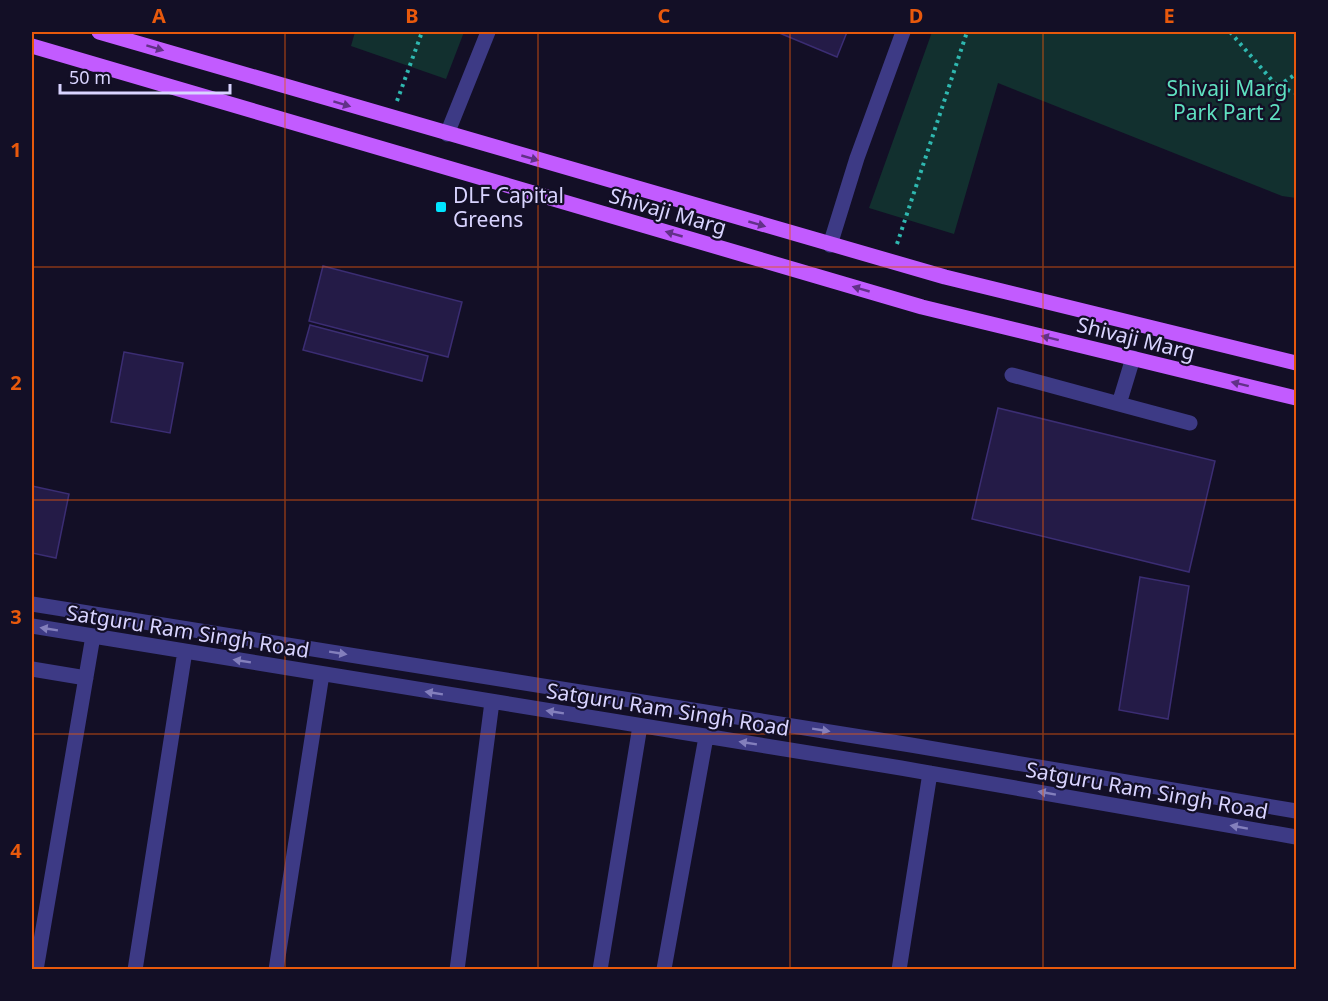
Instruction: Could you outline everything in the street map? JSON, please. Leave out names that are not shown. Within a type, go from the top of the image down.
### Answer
[{"type":"main road","name":"Shivaji Marg","points":[[99,32],[956,280],[1296,363]]},
{"type":"main road","name":"Shivaji Marg","points":[[32,46],[922,307],[1296,398]]},
{"type":"street","points":[[447,134],[488,32]]},
{"type":"street","points":[[830,245],[857,158],[903,32]]},
{"type":"street","points":[[1119,404],[1133,358]]},
{"type":"street","points":[[1012,375],[1190,423]]},
{"type":"street","name":"Satguru Ram Singh Road","points":[[32,604],[911,745],[1296,811]]},
{"type":"street","name":"Satguru Ram Singh Road","points":[[32,626],[930,773],[1296,837]]},
{"type":"street","points":[[36,969],[93,636]]},
{"type":"street","points":[[135,969],[185,651]]},
{"type":"street","points":[[32,669],[86,678]]},
{"type":"street","points":[[276,969],[322,674]]},
{"type":"street","points":[[457,969],[492,702]]},
{"type":"street","points":[[600,969],[640,726]]},
{"type":"street","points":[[663,969],[706,737]]},
{"type":"street","points":[[899,969],[930,773]]},
{"type":"path","points":[[391,118],[422,32]]},
{"type":"path","points":[[891,262],[967,32]]},
{"type":"path","points":[[1230,32],[1277,86],[1296,93]]},
{"type":"path","points":[[1277,86],[1296,74]]},
{"type":"green space","points":[[355,32],[464,32],[446,79],[351,46]]},
{"type":"green space","name":"Shivaji Marg Park Part 2","points":[[932,32],[1296,32],[1296,198],[1282,196],[998,83],[954,234],[869,208]]},
{"type":"building","points":[[777,32],[847,32],[837,57]]},
{"type":"building","points":[[323,266],[462,302],[448,357],[309,321]]},
{"type":"building","points":[[310,325],[428,356],[422,381],[303,350]]},
{"type":"building","points":[[124,352],[183,363],[170,433],[111,422]]},
{"type":"building","points":[[998,408],[1215,461],[1189,572],[972,519]]},
{"type":"building","points":[[32,486],[69,494],[56,558],[32,553]]},
{"type":"building","points":[[1140,577],[1189,586],[1168,719],[1119,710]]},
{"type":"place","name":"DLF Capital Greens","points":[[441,207]]}]
